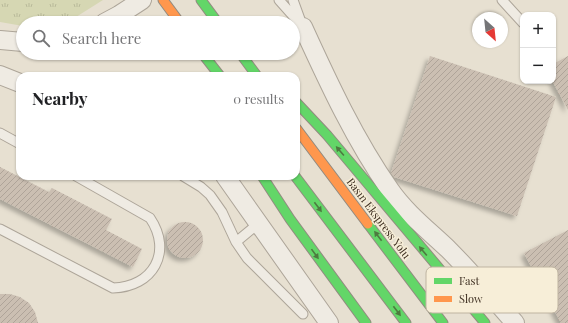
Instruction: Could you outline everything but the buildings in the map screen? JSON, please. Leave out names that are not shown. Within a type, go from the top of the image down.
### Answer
[{"type":"main road","points":[[162,0],[175,16]]},
{"type":"main road","points":[[202,0],[213,16]]},
{"type":"main road","points":[[201,60],[207,72]]},
{"type":"main road","points":[[207,60],[217,72]]},
{"type":"main road","points":[[245,60],[255,72]]},
{"type":"main road","points":[[300,106],[344,155],[436,267]]},
{"type":"main road","name":"Basın Ekspress Yolu","points":[[300,133],[426,300]]},
{"type":"main road","points":[[265,180],[295,225],[366,323]]},
{"type":"main road","points":[[298,180],[406,323]]},
{"type":"main road","name":"Basın Ekspress Yolu","points":[[435,313],[443,323]]},
{"type":"main road","points":[[476,313],[485,323]]},
{"type":"street","points":[[116,16],[142,0]]},
{"type":"street","points":[[303,27],[334,94],[360,142],[391,191],[406,210],[449,250],[464,267]]},
{"type":"street","points":[[0,40],[16,41]]},
{"type":"street","points":[[0,75],[16,81]]},
{"type":"street","points":[[228,180],[329,323]]},
{"type":"street","points":[[506,313],[515,323]]},
{"type":"lane","points":[[278,0],[293,16]]},
{"type":"lane","points":[[293,0],[299,16]]},
{"type":"lane","points":[[502,0],[520,20]]},
{"type":"lane","points":[[300,19],[303,27]]},
{"type":"lane","points":[[300,24],[303,27]]},
{"type":"lane","points":[[0,133],[16,142]]},
{"type":"lane","points":[[0,229],[112,288],[131,286],[139,282],[147,276],[153,268],[158,256],[160,242],[155,225],[150,218],[83,180]]},
{"type":"lane","points":[[190,180],[210,195],[222,212],[236,242],[247,258],[303,314]]},
{"type":"lane","points":[[236,242],[259,223]]},
{"type":"green space","points":[[0,0],[103,0],[78,16],[16,16],[16,25],[0,22]]},
{"type":"traffic: fast","points":[[201,0],[213,16]]},
{"type":"traffic: fast","points":[[207,60],[217,72]]},
{"type":"traffic: fast","points":[[245,60],[254,72]]},
{"type":"traffic: fast","points":[[300,106],[327,135],[438,267]]},
{"type":"traffic: fast","points":[[265,180],[290,219],[366,323]]},
{"type":"traffic: fast","points":[[298,180],[406,323]]},
{"type":"traffic: fast","points":[[368,224],[426,301]]},
{"type":"traffic: fast","points":[[435,313],[443,323]]},
{"type":"traffic: fast","points":[[477,313],[485,323]]},
{"type":"traffic: slow","points":[[163,0],[175,16]]},
{"type":"traffic: slow","points":[[300,133],[368,224]]}]
